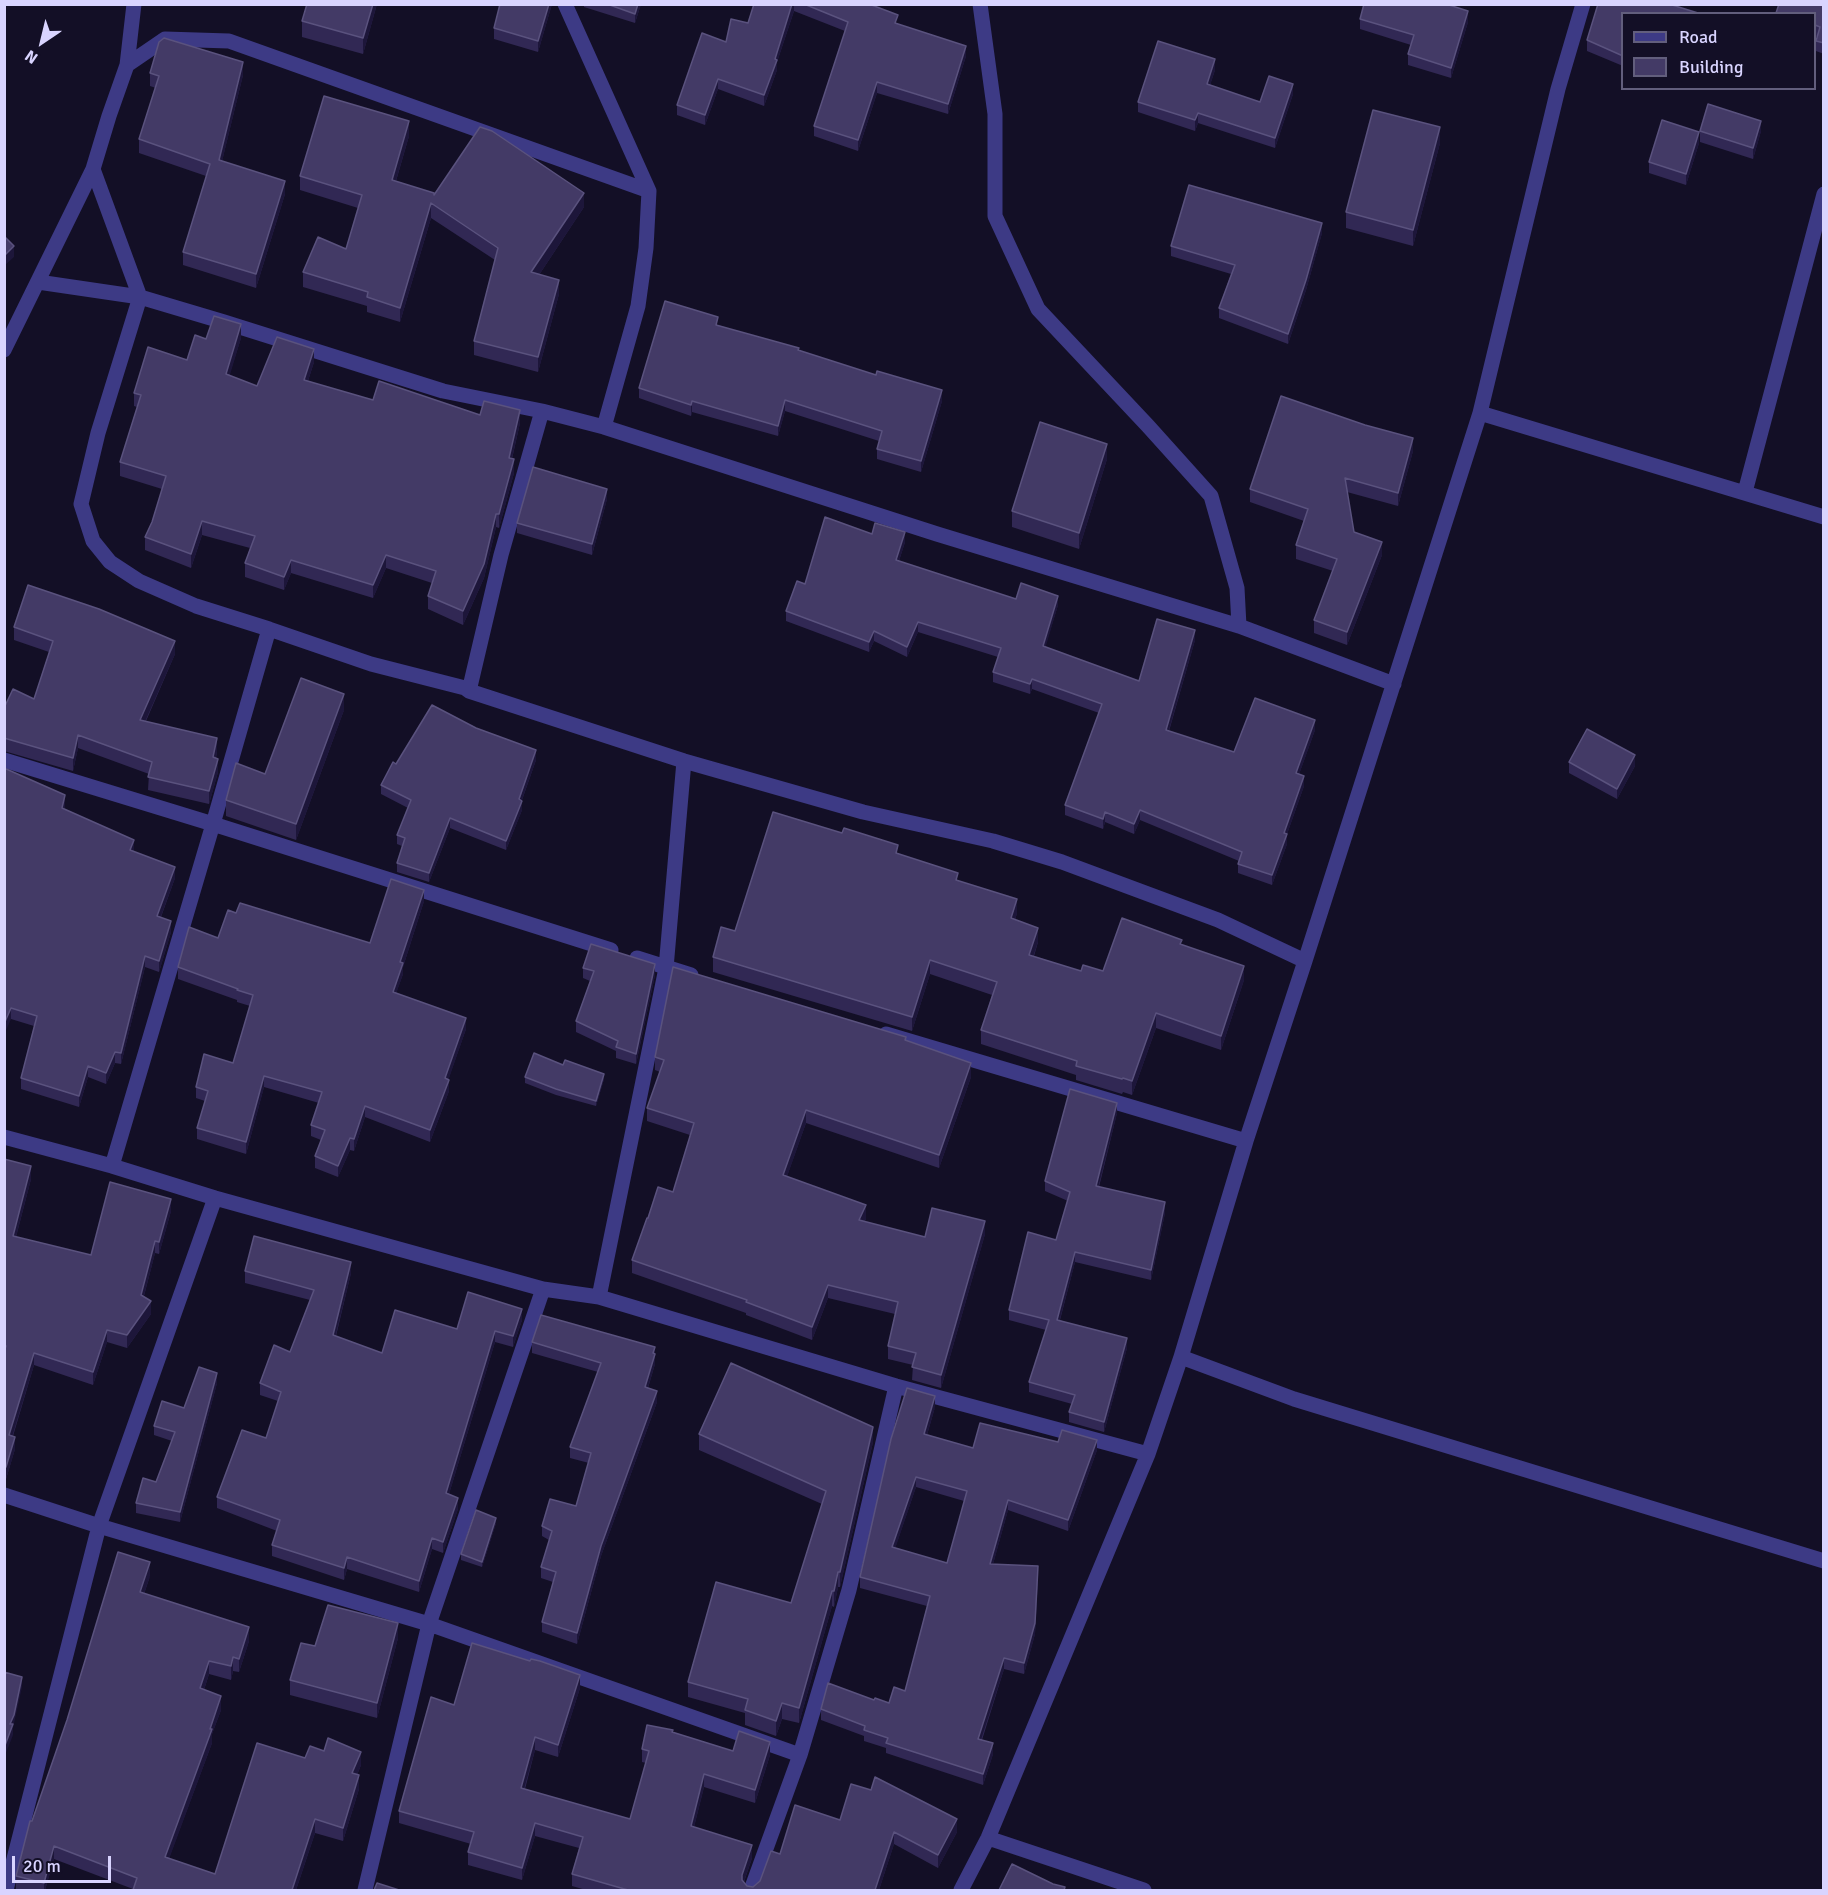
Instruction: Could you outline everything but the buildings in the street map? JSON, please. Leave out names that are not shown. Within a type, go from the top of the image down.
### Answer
[{"type":"street","points":[[4,350],[93,169],[127,64],[134,4]]},
{"type":"street","points":[[565,4],[649,191],[646,248],[638,306],[604,427]]},
{"type":"street","points":[[980,4],[995,114],[995,216],[1038,309],[1211,496],[1237,588],[1239,626]]},
{"type":"street","points":[[961,1890],[988,1838],[1148,1454],[1181,1357],[1246,1141],[1480,413],[1558,89],[1583,4]]},
{"type":"street","points":[[127,64],[165,39],[229,41],[649,191]]},
{"type":"street","points":[[93,169],[140,297],[98,433],[81,504],[93,541],[110,562],[139,582],[196,606],[371,664],[465,688],[684,761],[863,812],[993,841],[1062,862],[1218,920],[1305,961]]},
{"type":"street","points":[[1745,492],[1824,194]]},
{"type":"street","points":[[38,282],[140,297],[443,392],[542,411],[604,427],[937,534],[1239,626],[1394,684]]},
{"type":"street","points":[[469,691],[501,555],[542,411]]},
{"type":"street","points":[[1480,413],[1824,517]]},
{"type":"street","points":[[112,1166],[269,629]]},
{"type":"street","points":[[4,760],[700,978]]},
{"type":"street","points":[[599,1297],[666,968],[684,761]]},
{"type":"street","points":[[870,1029],[1246,1141]]},
{"type":"street","points":[[4,1137],[543,1289],[599,1297],[897,1386],[1148,1454]]},
{"type":"street","points":[[6,1890],[99,1526],[215,1198]]},
{"type":"street","points":[[365,1890],[429,1624],[543,1289]]},
{"type":"street","points":[[1181,1357],[1294,1399],[1824,1561]]},
{"type":"street","points":[[751,1890],[800,1755],[849,1590],[897,1386]]},
{"type":"street","points":[[4,1495],[99,1526],[429,1624],[800,1755]]},
{"type":"street","points":[[988,1838],[1144,1890]]}]
